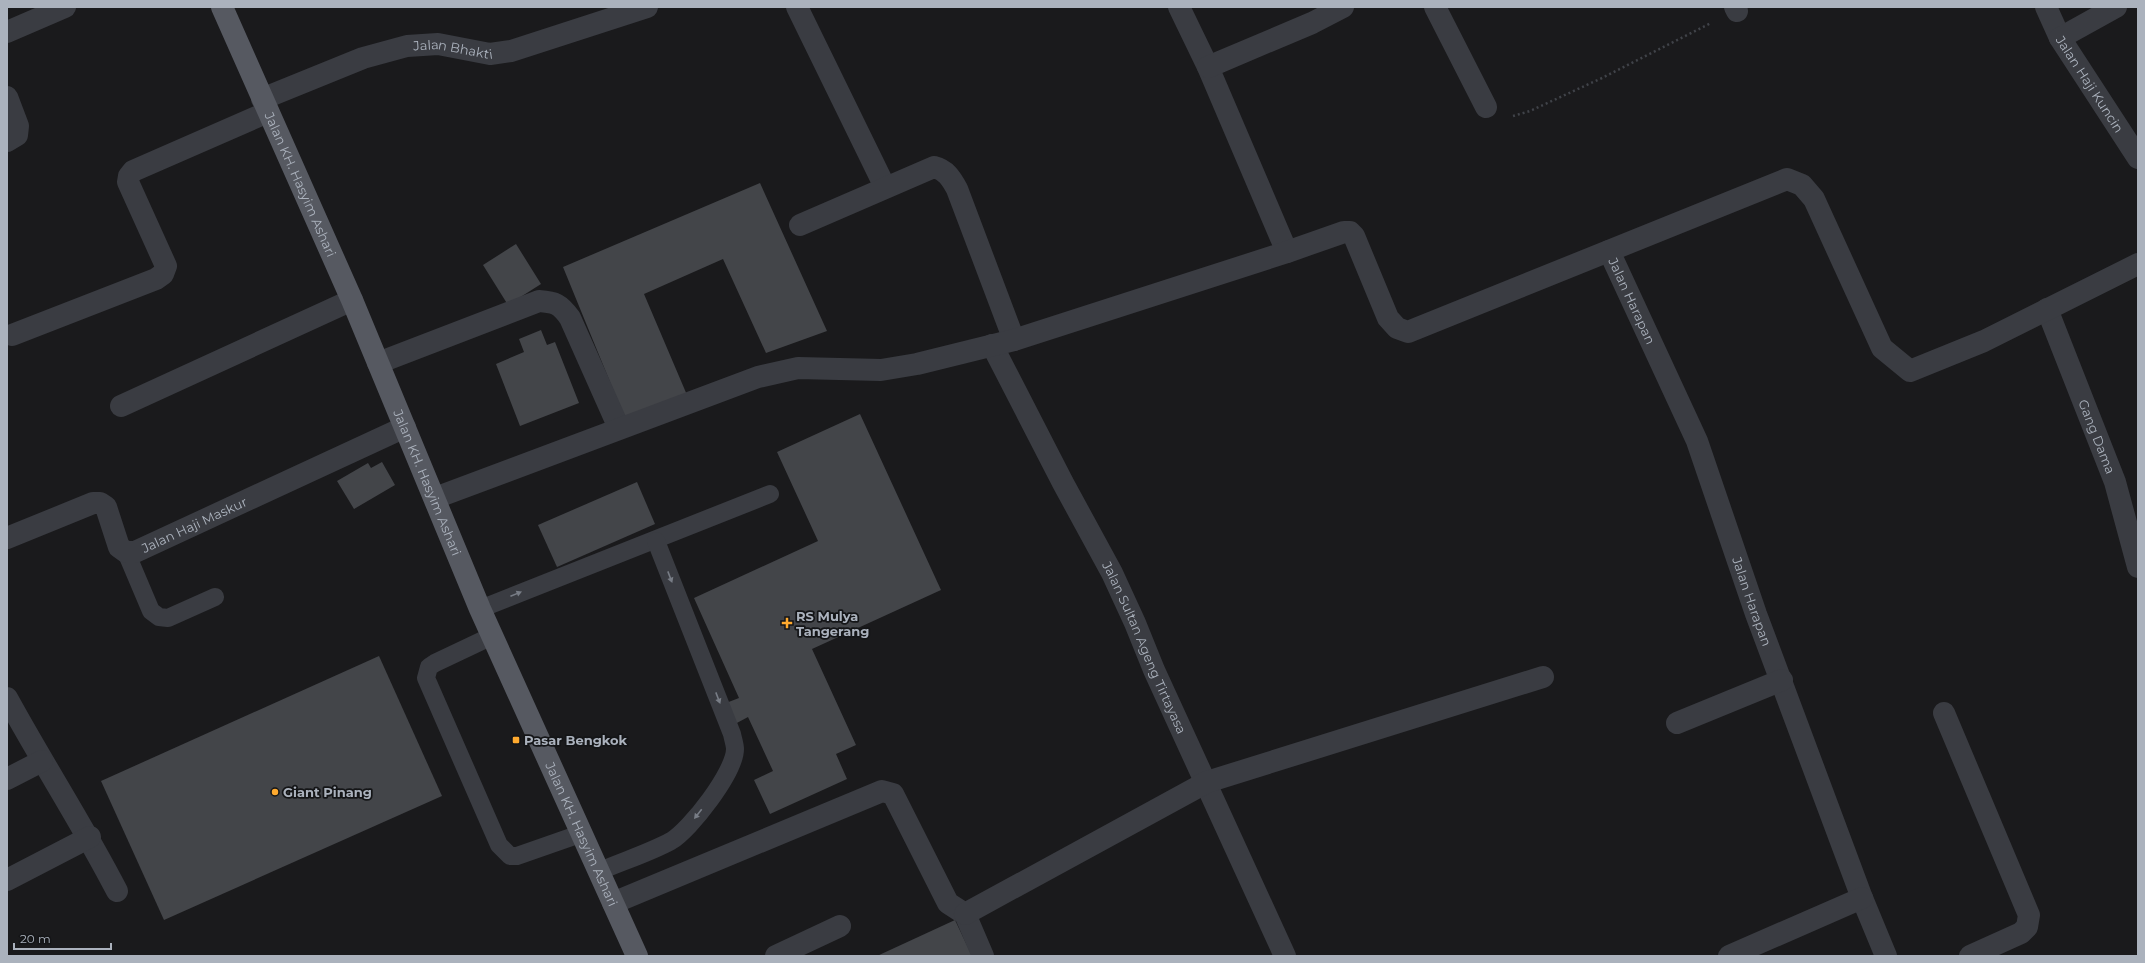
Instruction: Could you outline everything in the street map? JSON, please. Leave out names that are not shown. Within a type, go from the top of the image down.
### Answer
[{"type":"main road","name":"Jalan KH. Hasyim Ashari","points":[[222,7],[352,300],[480,609],[580,834],[600,871],[637,956]]},
{"type":"street","points":[[7,32],[64,7]]},
{"type":"street","name":"Jalan Bhakti","points":[[12,335],[156,279],[163,274],[166,266],[128,182],[129,176],[133,171],[363,58],[407,46],[438,44],[490,54],[512,51],[647,7]]},
{"type":"street","points":[[798,7],[885,188]]},
{"type":"street","points":[[1179,7],[1208,67],[1287,252]]},
{"type":"street","points":[[1208,67],[1312,23],[1343,7]]},
{"type":"street","points":[[1434,7],[1486,108]]},
{"type":"street","name":"Jalan Haji Kuncin","points":[[2046,7],[2060,38],[2138,158]]},
{"type":"street","points":[[2060,38],[2116,7]]},
{"type":"street","points":[[7,97],[18,126],[16,135],[7,141]]},
{"type":"street","points":[[800,225],[934,167],[943,169],[952,179],[1014,340]]},
{"type":"street","points":[[435,498],[758,377],[798,368],[881,370],[917,364],[1014,340],[1287,252],[1344,232],[1350,232],[1354,236],[1388,318],[1397,328],[1408,332],[1787,179],[1802,186],[1814,199],[1882,348],[1910,371],[1984,341],[2138,264]]},
{"type":"street","name":"Jalan Harapan","points":[[1608,251],[1697,441],[1756,614],[1782,680],[1862,898],[1886,956]]},
{"type":"street","points":[[121,406],[352,300]]},
{"type":"street","points":[[378,363],[539,301],[550,302],[562,306],[570,318],[619,428]]},
{"type":"street","name":"Gang Dama","points":[[2047,310],[2115,482],[2130,504],[2138,567]]},
{"type":"street","name":"Jalan Sultan Ageng Tirtayasa","points":[[992,345],[1063,483],[1112,573],[1135,623],[1154,670],[1207,782],[1285,956]]},
{"type":"street","name":"Jalan Haji Maskur","points":[[7,538],[93,503],[100,503],[106,506],[119,547],[126,552],[135,552],[405,427]]},
{"type":"street","points":[[964,914],[1207,782],[1543,677]]},
{"type":"street","points":[[1677,723],[1782,680]]},
{"type":"street","points":[[7,698],[42,762],[90,837],[118,891]]},
{"type":"street","points":[[1944,713],[2030,916],[2027,927],[2021,933],[1970,956]]},
{"type":"street","points":[[7,779],[42,762]]},
{"type":"street","points":[[613,903],[882,791],[893,794],[948,903],[964,914],[983,956]]},
{"type":"street","points":[[7,880],[90,837]]},
{"type":"street","points":[[1729,956],[1862,898]]},
{"type":"street","points":[[776,956],[840,926]]},
{"type":"lane","points":[[480,609],[770,494]]},
{"type":"lane","points":[[600,871],[672,840],[692,822],[713,796],[731,764],[735,750],[732,734],[656,540]]},
{"type":"lane","points":[[126,552],[151,611],[159,617],[168,618],[215,597]]},
{"type":"lane","points":[[492,636],[435,663],[429,667],[426,678],[499,845],[510,856],[517,856],[580,834]]},
{"type":"path","points":[[1486,108],[1493,117],[1502,119],[1530,111],[1602,78],[1736,9]]},
{"type":"building","points":[[760,183],[827,331],[766,353],[723,259],[644,294],[687,395],[626,421],[563,267]]},
{"type":"building","points":[[516,244],[541,284],[508,305],[483,265]]},
{"type":"building","points":[[541,330],[547,345],[555,342],[579,403],[520,426],[496,364],[524,352],[519,339]]},
{"type":"building","name":"RS Mulya Tangerang","points":[[860,414],[941,590],[812,649],[856,745],[836,754],[847,779],[770,814],[754,780],[773,771],[748,717],[735,724],[726,703],[739,698],[694,598],[818,541],[777,452]]},
{"type":"building","points":[[382,462],[395,485],[354,509],[337,481],[368,463],[371,468]]},
{"type":"building","points":[[637,482],[655,524],[557,567],[538,525]]},
{"type":"building","points":[[379,656],[442,796],[164,920],[101,781]]},
{"type":"building","points":[[955,920],[972,956],[877,956]]},
{"type":"place","name":"RS Mulya Tangerang","points":[[787,623]]},
{"type":"place","name":"Pasar Bengkok","points":[[516,740]]},
{"type":"place","name":"Giant Pinang","points":[[275,792]]}]
